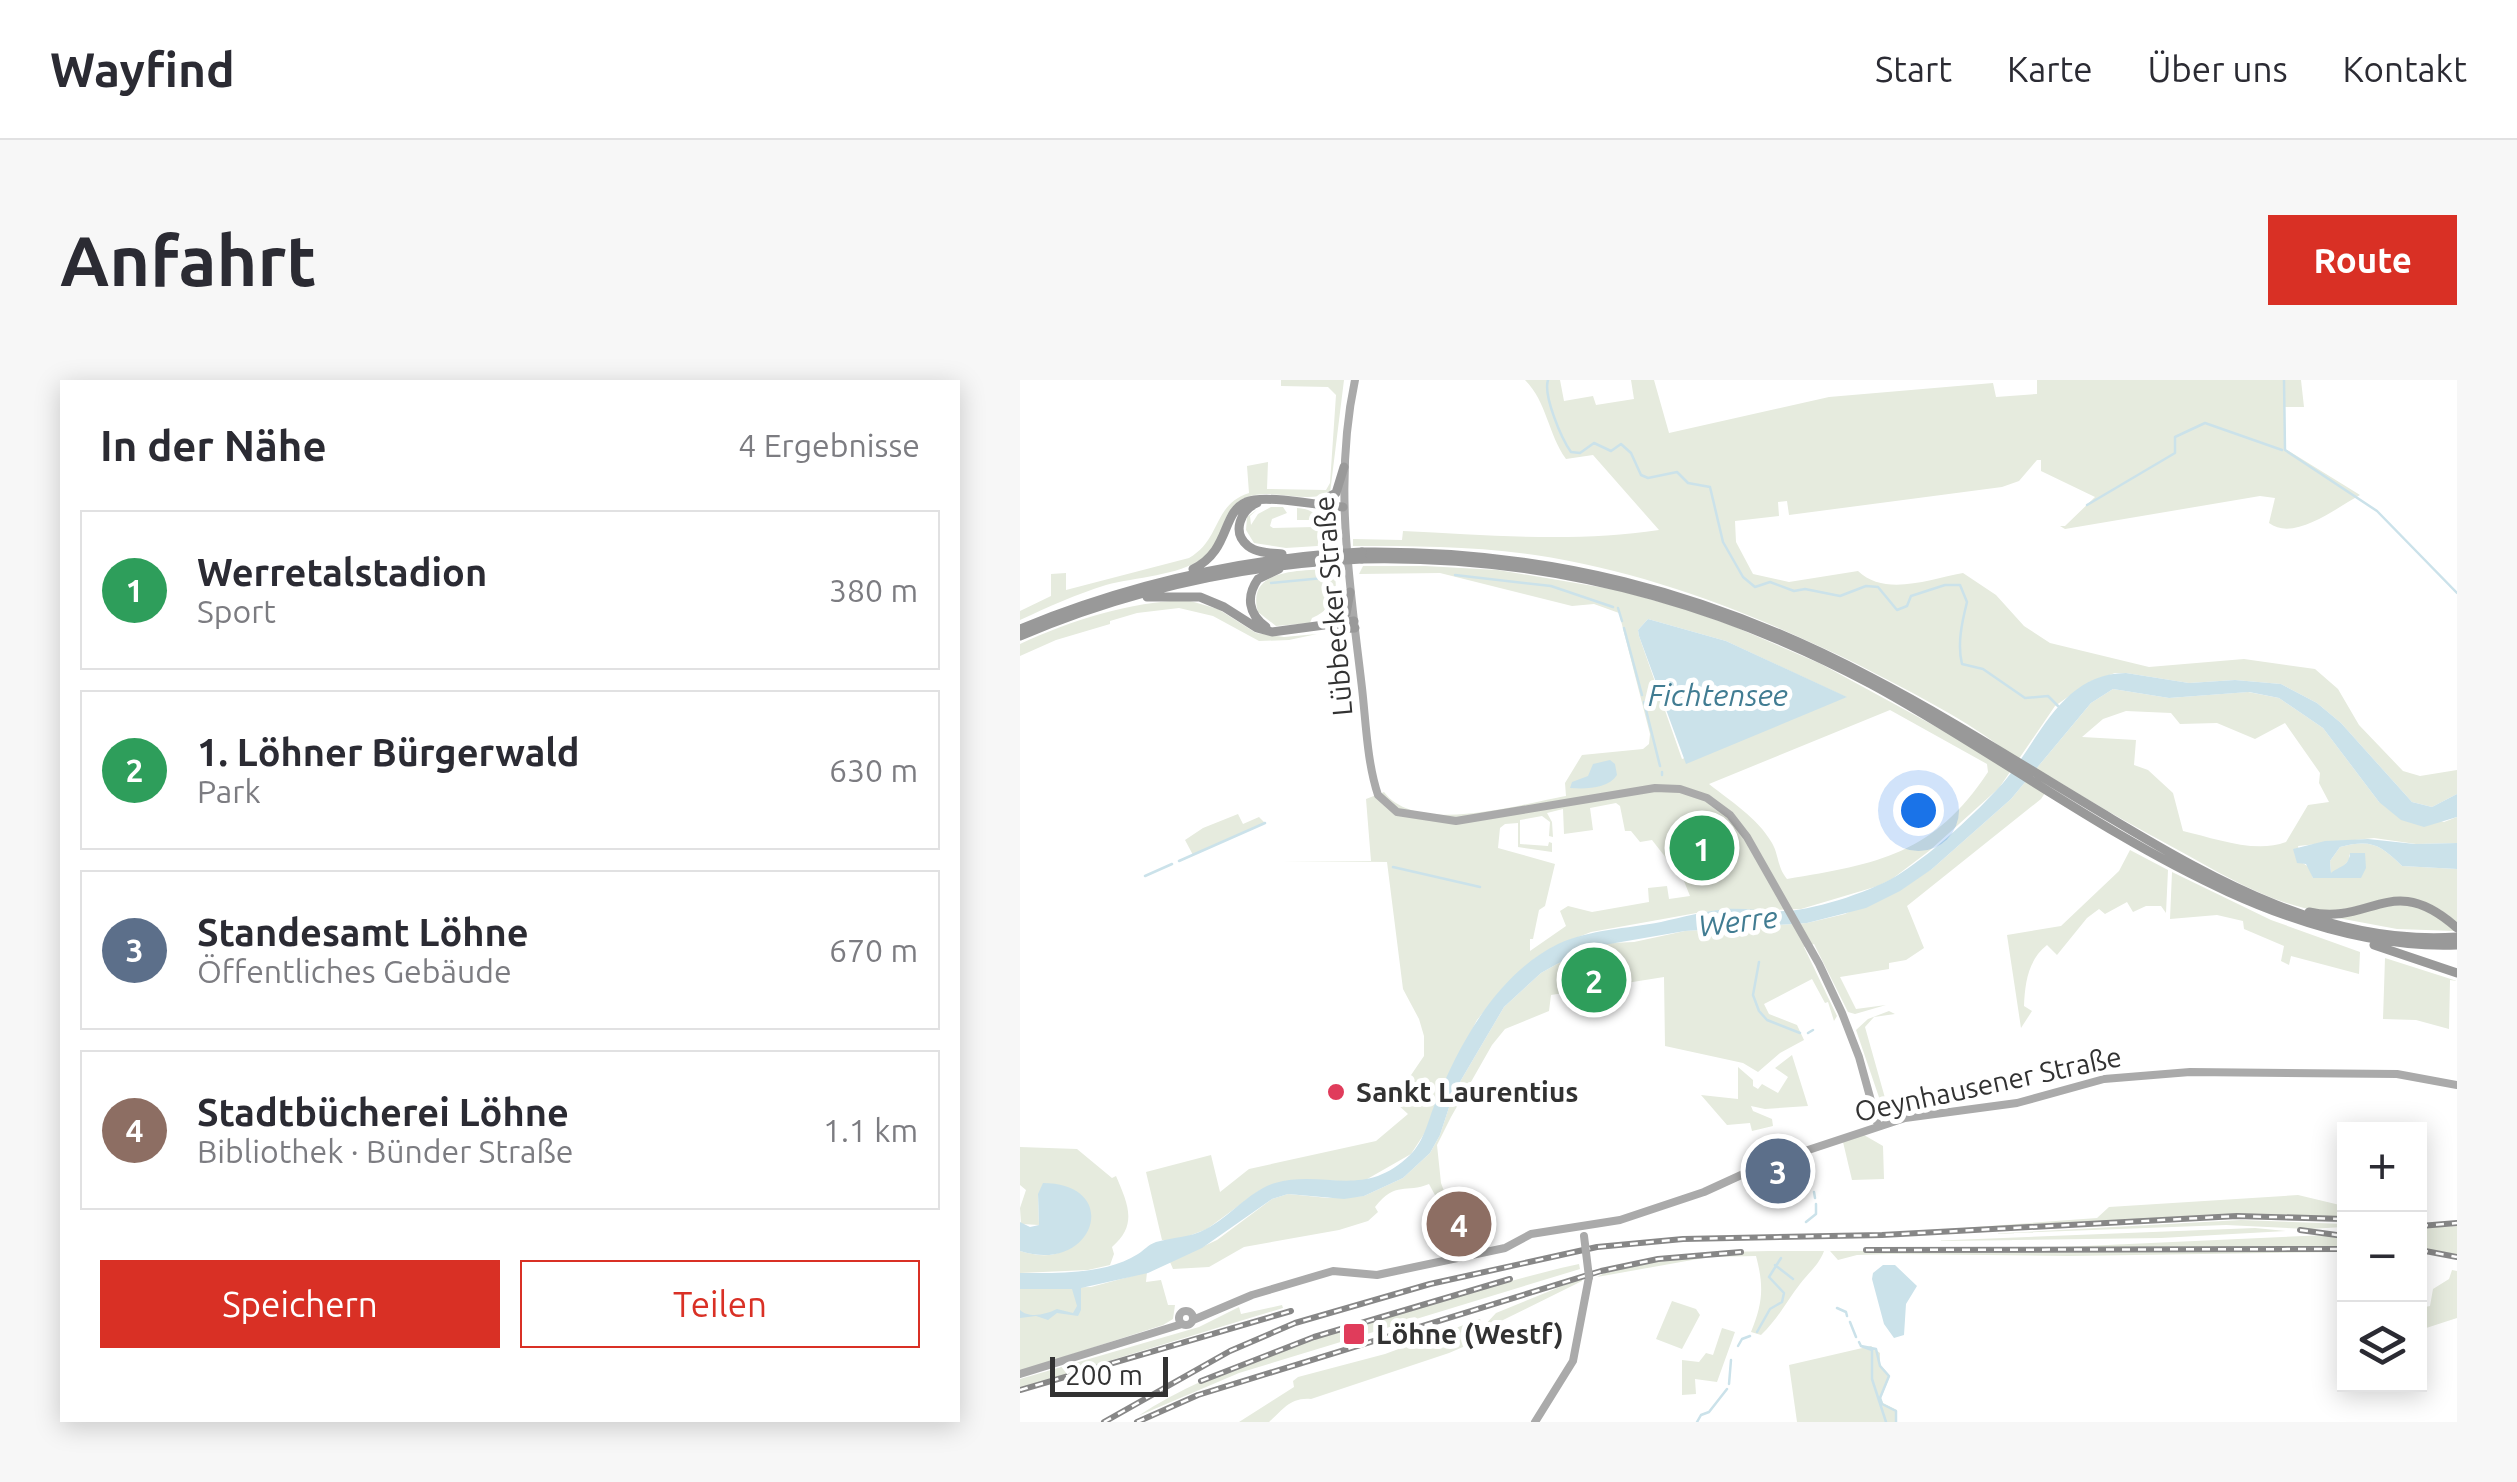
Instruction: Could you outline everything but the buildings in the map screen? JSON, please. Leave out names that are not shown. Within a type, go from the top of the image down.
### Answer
[{"type":"highway","points":[[1324,500],[1336,492],[1344,468]]},
{"type":"highway","points":[[1304,502],[1324,500],[1343,504]]},
{"type":"highway","points":[[1270,501],[1251,505],[1242,514],[1239,532],[1246,545],[1268,553],[1329,557],[1472,555],[1532,562],[1714,607],[1800,642],[1887,686],[2213,884],[2274,912],[2457,973]]},
{"type":"highway","points":[[1020,632],[1083,604],[1195,569],[1213,557],[1231,516],[1245,502],[1343,504]]},
{"type":"highway","points":[[1162,580],[1310,556]]},
{"type":"highway","points":[[1020,632],[1110,602],[1218,575],[1329,557]]},
{"type":"highway","points":[[1283,632],[1256,620],[1250,603],[1252,590],[1266,574],[1300,563]]},
{"type":"highway","points":[[1335,623],[1346,614],[1350,592]]},
{"type":"highway","points":[[1110,602],[1190,595],[1224,606],[1257,628],[1283,632],[1354,624]]},
{"type":"highway","points":[[1313,628],[1354,624]]},
{"type":"highway","points":[[2046,784],[2181,860],[2268,902],[2358,929],[2418,937],[2457,937]]},
{"type":"highway","points":[[2268,902],[2328,914],[2377,902],[2405,900],[2429,906],[2457,928]]},
{"type":"highway","points":[[2329,930],[2399,944],[2457,945]]},
{"type":"main road","name":"Lübbecker Straße","points":[[1355,380],[1343,504],[1350,592],[1376,788],[1385,804],[1403,814],[1468,821],[1645,789],[1680,788],[1707,798],[1726,811],[1756,852],[1806,942],[1846,1024],[1874,1108]]},
{"type":"main road","name":"Oeynhausener Straße","points":[[1020,1374],[1180,1322],[1190,1324],[1192,1317],[1334,1270],[1378,1275],[1506,1248],[1531,1234],[1583,1232],[1905,1118],[2017,1103],[2091,1082],[2163,1072],[2396,1074],[2457,1085]]},
{"type":"main road","points":[[1874,1108],[1883,1116],[1905,1118]]},
{"type":"main road","points":[[1874,1108],[1878,1126]]},
{"type":"main road","points":[[1535,1422],[1573,1361],[1589,1277],[1583,1232]]},
{"type":"shaded area","points":[[1281,380],[1344,380],[1330,493],[1310,497],[1247,497],[1231,509],[1210,551],[1193,564],[1106,585],[1020,620],[1020,611],[1051,596],[1051,574],[1066,573],[1066,590],[1189,558],[1207,542],[1229,506],[1249,493],[1247,466],[1268,462],[1267,489],[1326,490],[1330,483],[1336,395],[1328,387],[1281,386]]},
{"type":"shaded area","points":[[1525,380],[1560,380],[1564,401],[1593,396],[1596,405],[1634,399],[1631,380],[1654,380],[1669,433],[1829,397],[1993,383],[1996,397],[2037,394],[2037,380],[2301,380],[2304,407],[2284,407],[2284,448],[2360,495],[2302,526],[2279,528],[2269,523],[2275,498],[2260,496],[2065,529],[2060,526],[2065,526],[2095,497],[2041,471],[2041,460],[2037,460],[2019,481],[2002,487],[1789,515],[1787,501],[1778,502],[1779,516],[1735,521],[1736,542],[1753,574],[1789,582],[1858,571],[1869,579],[1894,585],[1963,573],[1996,595],[2024,626],[2050,643],[2149,667],[2244,659],[2315,669],[2338,689],[2359,725],[2403,771],[2420,776],[2457,770],[2457,794],[2432,807],[2412,802],[2341,723],[2317,703],[2281,684],[2235,680],[2189,683],[2115,673],[2089,682],[2055,706],[1999,788],[1892,879],[1801,909],[1702,912],[1591,932],[1553,947],[1501,990],[1477,1020],[1438,1096],[1426,1131],[1411,1154],[1362,1182],[1316,1180],[1260,1190],[1207,1229],[1178,1240],[1162,1240],[1146,1172],[1211,1155],[1220,1192],[1249,1169],[1376,1141],[1408,1114],[1397,1104],[1416,1090],[1409,1078],[1424,1056],[1424,1036],[1403,989],[1387,862],[1281,861],[1371,861],[1366,799],[1384,792],[1399,805],[1420,812],[1444,815],[1497,810],[1566,796],[1565,783],[1582,755],[1643,749],[1649,744],[1650,734],[1619,613],[1594,604],[1572,606],[1440,573],[1359,574],[1363,566],[1498,570],[1617,590],[1685,609],[1821,664],[1953,736],[2001,747],[1949,713],[1857,664],[1740,612],[1660,584],[1619,572],[1512,552],[1353,546],[1353,539],[1402,540],[1403,531],[1563,537],[1659,530],[1593,455],[1566,459]],"holes":[[[1648,619],[1726,641],[1846,697],[1682,759],[1639,636],[1638,630]],[[1890,710],[1987,764],[1988,772],[1947,821],[1901,851],[1849,867],[1787,879],[1759,825],[1709,784]],[[1616,803],[1620,806],[1625,831],[1631,831],[1640,842],[1652,840],[1684,881],[1690,896],[1669,899],[1667,886],[1648,888],[1649,902],[1592,912],[1568,906],[1560,911],[1566,926],[1530,951],[1530,939],[1539,910],[1545,906],[1555,864],[1498,848],[1500,828],[1518,823],[1518,847],[1552,852],[1549,842],[1548,846],[1520,844],[1520,820],[1542,816],[1550,822],[1549,836],[1553,837],[1552,822],[1547,813],[1563,809],[1564,834],[1593,830],[1590,808]]]},
{"type":"shaded area","points":[[1271,507],[1283,507],[1287,513],[1272,519],[1273,528],[1314,527],[1312,520],[1297,520],[1297,508],[1311,511],[1325,525],[1333,545],[1286,548],[1254,543],[1246,530],[1247,517],[1258,509],[1250,516],[1251,525],[1258,514]]},
{"type":"shaded area","points":[[1333,569],[1333,598],[1310,623],[1276,626],[1258,612],[1256,597],[1268,579],[1293,572]]},
{"type":"shaded area","points":[[1187,600],[1218,609],[1256,633],[1284,637],[1317,634],[1259,641],[1213,616],[1179,608],[1110,621],[1020,656],[1020,644],[1080,620],[1122,608]]},
{"type":"shaded area","points":[[2113,689],[2169,698],[2248,692],[2279,698],[2323,728],[2379,802],[2444,822],[2457,817],[2457,843],[2416,844],[2374,838],[2298,846],[2301,862],[2309,867],[2313,878],[2361,878],[2349,854],[2342,868],[2331,874],[2330,861],[2340,847],[2360,844],[2381,849],[2402,866],[2457,869],[2457,922],[2416,899],[2380,900],[2326,910],[2287,903],[2224,875],[2051,777],[2041,790],[2045,793],[2041,799],[1907,906],[1924,948],[1906,960],[1889,963],[1889,969],[1840,977],[1856,1009],[1886,1005],[1855,1014],[1848,1012],[1814,944],[1804,947],[1837,1016],[1834,1021],[1828,1002],[1825,1003],[1812,979],[1764,1004],[1769,1014],[1797,1025],[1804,1040],[1780,1053],[1758,1072],[1743,1063],[1665,1046],[1664,977],[1551,995],[1549,1011],[1505,1029],[1492,1045],[1437,1145],[1441,1183],[1450,1207],[1442,1208],[1429,1184],[1401,1189],[1382,1199],[1375,1207],[1378,1212],[1368,1221],[1244,1247],[1209,1267],[1173,1269],[1170,1262],[1217,1240],[1272,1199],[1288,1194],[1364,1196],[1403,1178],[1430,1153],[1454,1092],[1504,1007],[1541,973],[1593,947],[1611,943],[1685,931],[1807,923],[1845,914],[1932,869],[2011,799],[2091,703]],"holes":[[[2126,711],[2171,713],[2180,724],[2217,723],[2255,739],[2285,723],[2320,773],[2319,783],[2329,802],[2308,805],[2286,842],[2274,845],[2234,844],[2183,831],[2173,793],[2148,770],[2134,765],[2136,740],[2082,737],[2103,719]]]},
{"type":"shaded area","points":[[1238,814],[1243,824],[1259,817],[1265,823],[1193,855],[1185,840]]},
{"type":"shaded area","points":[[2130,850],[2168,870],[2166,913],[2161,906],[2146,906],[2133,912],[2127,902],[2105,914],[2099,909],[2057,955],[2047,945],[2029,972],[2024,1006],[2032,1011],[2021,1028],[2007,935],[2061,926],[2119,871]]},
{"type":"shaded area","points":[[2172,872],[2271,920],[2360,952],[2359,974],[2291,956],[2289,965],[2281,961],[2284,946],[2244,929],[2243,921],[2217,915],[2170,919]]},
{"type":"shaded area","points":[[2405,903],[2426,909],[2455,931],[2397,929],[2338,918],[2377,906]]},
{"type":"shaded area","points":[[2385,958],[2457,981],[2450,980],[2449,1029],[2416,1020],[2383,1019]]},
{"type":"shaded area","points":[[1889,1011],[1895,1014],[1874,1017],[1865,1027],[1887,1105],[1883,1109],[1856,1030],[1868,1019]]},
{"type":"shaded area","points":[[1792,1055],[1808,1106],[1751,1106],[1753,1111],[1772,1119],[1773,1126],[1752,1131],[1750,1123],[1727,1125],[1701,1095],[1738,1099],[1738,1067],[1753,1080],[1753,1086],[1758,1089],[1762,1084],[1778,1093],[1788,1077],[1775,1068]]},
{"type":"shaded area","points":[[1864,1135],[1883,1146],[1884,1179],[1852,1180],[1843,1142]]},
{"type":"shaded area","points":[[1020,1147],[1077,1149],[1112,1178],[1116,1176],[1127,1205],[1128,1222],[1112,1247],[1110,1265],[1088,1270],[1020,1273],[1020,1251],[1054,1254],[1082,1238],[1038,1194],[1039,1225],[1021,1224],[1020,1208],[1026,1190],[1020,1185]]},
{"type":"shaded area","points":[[2298,1195],[2337,1204],[2337,1217],[2239,1214],[1880,1234],[2097,1218],[2109,1207]]},
{"type":"shaded area","points":[[2241,1220],[2337,1224],[2337,1227],[2308,1229],[2226,1225],[1988,1234]]},
{"type":"shaded area","points":[[2457,1226],[2457,1255],[2427,1249],[2427,1228]]},
{"type":"shaded area","points":[[2255,1228],[2286,1231],[2161,1238],[1928,1241]]},
{"type":"shaded area","points":[[2327,1235],[2337,1237],[2337,1248],[2063,1247]]},
{"type":"shaded area","points":[[1824,1251],[1761,1335],[1751,1332],[1761,1294],[1756,1256],[1709,1257],[1597,1277],[1675,1256]]},
{"type":"shaded area","points":[[1830,1251],[2337,1251],[2068,1256],[1890,1254],[1838,1260]]},
{"type":"shaded area","points":[[1579,1264],[1580,1269],[1239,1373],[1138,1416],[1203,1381],[1273,1352]]},
{"type":"shaded area","points":[[2452,1270],[2457,1271],[2457,1318],[2427,1328],[2427,1307],[2433,1289],[2449,1279]]},
{"type":"shaded area","points":[[1147,1272],[1146,1282],[1161,1280],[1168,1305],[1175,1305],[1173,1319],[1020,1371],[1020,1289],[1091,1287]]},
{"type":"shaded area","points":[[1582,1278],[1501,1321],[1491,1335],[1449,1353],[1298,1400],[1269,1422],[1239,1422],[1294,1387],[1293,1381],[1298,1377],[1385,1354],[1480,1319],[1484,1326],[1496,1313]]},
{"type":"shaded area","points":[[1672,1301],[1696,1309],[1700,1315],[1682,1349],[1656,1339]]},
{"type":"shaded area","points":[[1282,1305],[1283,1308],[1020,1388],[1020,1379],[1199,1327],[1239,1307],[1241,1314]]},
{"type":"shaded area","points":[[1722,1328],[1735,1332],[1717,1382],[1695,1379],[1696,1394],[1682,1395],[1682,1360],[1699,1362],[1706,1353],[1713,1355]]},
{"type":"shaded area","points":[[1871,1346],[1880,1353],[1880,1364],[1890,1376],[1881,1398],[1897,1410],[1897,1422],[1797,1422],[1789,1365]]},
{"type":"water","name":"Fichtensee","points":[[1648,619],[1726,641],[1847,697],[1686,764],[1639,636],[1638,630]]},
{"type":"water","name":"Werre","points":[[2126,673],[2189,683],[2235,680],[2281,684],[2317,703],[2341,723],[2412,802],[2432,807],[2457,794],[2457,817],[2424,827],[2401,820],[2379,802],[2323,728],[2279,698],[2249,692],[2169,698],[2113,689],[2091,703],[2011,799],[1932,869],[1866,908],[1807,923],[1685,931],[1592,947],[1541,973],[1504,1007],[1454,1092],[1430,1153],[1403,1178],[1364,1196],[1344,1199],[1288,1194],[1272,1199],[1202,1248],[1148,1273],[1081,1288],[1078,1316],[1057,1313],[1048,1320],[1036,1316],[1020,1318],[1020,1310],[1033,1315],[1057,1309],[1073,1313],[1077,1306],[1072,1289],[1020,1289],[1020,1273],[1111,1266],[1156,1242],[1206,1229],[1275,1183],[1360,1180],[1393,1169],[1419,1143],[1457,1056],[1483,1012],[1536,957],[1570,939],[1596,932],[1718,910],[1814,907],[1877,886],[1914,864],[1968,819],[2003,783],[2068,697],[2084,684]]},
{"type":"water","points":[[1610,760],[1617,775],[1613,780],[1596,787],[1570,788],[1572,782],[1588,776],[1593,764]]},
{"type":"water","points":[[2325,841],[2457,843],[2457,869],[2402,866],[2381,849],[2360,844],[2340,847],[2330,861],[2331,873],[2346,864],[2350,853],[2365,853],[2366,868],[2361,878],[2313,878],[2306,864],[2297,863],[2293,849]]},
{"type":"water","points":[[1043,1183],[1068,1187],[1084,1197],[1091,1211],[1090,1226],[1081,1240],[1066,1251],[1046,1255],[1020,1251],[1020,1222],[1030,1227],[1039,1225],[1038,1194]]},
{"type":"water","points":[[1883,1265],[1895,1265],[1917,1286],[1906,1304],[1904,1335],[1894,1338],[1884,1324],[1872,1279]]},
{"type":"waterway","points":[[1548,380],[1550,406],[1571,452],[1580,453],[1594,443],[1611,451],[1621,444],[1631,453],[1641,475],[1648,478],[1677,472],[1688,483],[1710,487],[1723,542],[1743,577],[1755,587],[1770,582],[1794,591],[1805,589],[1840,596],[1866,586],[1878,587],[1897,610],[1907,606],[1911,596],[1945,585],[1960,585],[1967,602],[1960,641],[1962,664],[1983,669],[2025,698],[2048,696],[2058,706]]},
{"type":"waterway","points":[[2284,380],[2285,450],[2377,511],[2457,593]]},
{"type":"waterway","points":[[2087,505],[2175,453],[2175,437],[2205,423],[2282,450]]},
{"type":"waterway","points":[[1455,575],[1551,586],[1613,607]]},
{"type":"waterway","points":[[1271,583],[1323,578]]},
{"type":"waterway","points":[[1618,608],[1622,621]]},
{"type":"waterway","points":[[1624,628],[1642,695]]},
{"type":"waterway","points":[[1644,702],[1660,766]]},
{"type":"waterway","points":[[1179,861],[1265,823]]},
{"type":"waterway","points":[[1145,876],[1172,864]]},
{"type":"waterway","points":[[1393,867],[1480,887]]},
{"type":"waterway","points":[[1759,962],[1753,995],[1759,1011],[1767,1020],[1800,1033]]},
{"type":"waterway","points":[[1808,1033],[1813,1030]]},
{"type":"waterway","points":[[1814,1192],[1815,1198]]},
{"type":"waterway","points":[[1806,1222],[1816,1214],[1816,1204]]},
{"type":"waterway","points":[[1757,1332],[1770,1309],[1782,1302],[1784,1293],[1769,1277],[1781,1258]]},
{"type":"waterway","points":[[1775,1265],[1793,1279]]},
{"type":"waterway","points":[[1837,1308],[1847,1316]]},
{"type":"waterway","points":[[1850,1322],[1856,1337]]},
{"type":"waterway","points":[[1738,1346],[1750,1336]]},
{"type":"waterway","points":[[1859,1342],[1872,1350],[1872,1379],[1886,1422]]},
{"type":"waterway","points":[[1861,1346],[1876,1349],[1880,1366],[1889,1376],[1880,1398],[1882,1404],[1896,1411],[1896,1422]]},
{"type":"waterway","points":[[1729,1384],[1731,1360]]},
{"type":"waterway","points":[[1697,1422],[1727,1389]]},
{"type":"railway","points":[[1104,1422],[1230,1351],[1295,1323],[1430,1284],[1597,1247],[1683,1239],[1882,1235],[2237,1216],[2337,1219]]},
{"type":"railway","points":[[2427,1225],[2457,1223]]},
{"type":"railway","points":[[2300,1230],[2337,1235]]},
{"type":"railway","points":[[1866,1250],[2337,1249]]},
{"type":"railway","points":[[2427,1251],[2457,1257]]},
{"type":"railway","points":[[1137,1422],[1198,1395],[1601,1271],[1658,1259],[1741,1252]]},
{"type":"railway","points":[[1201,1381],[1314,1337],[1510,1279]]},
{"type":"railway","points":[[1020,1390],[1291,1311]]},
{"type":"place","name":"Werretalstadion","points":[[1702,848]]},
{"type":"place","name":"1. Löhner Bürgerwald","points":[[1594,980]]},
{"type":"place","name":"Sankt Laurentius","points":[[1336,1092]]},
{"type":"place","name":"Standesamt Löhne","points":[[1778,1171]]},
{"type":"place","name":"Stadtbücherei Löhne","points":[[1459,1224]]},
{"type":"place","name":"Löhne (Westf)","points":[[1354,1334]]}]
